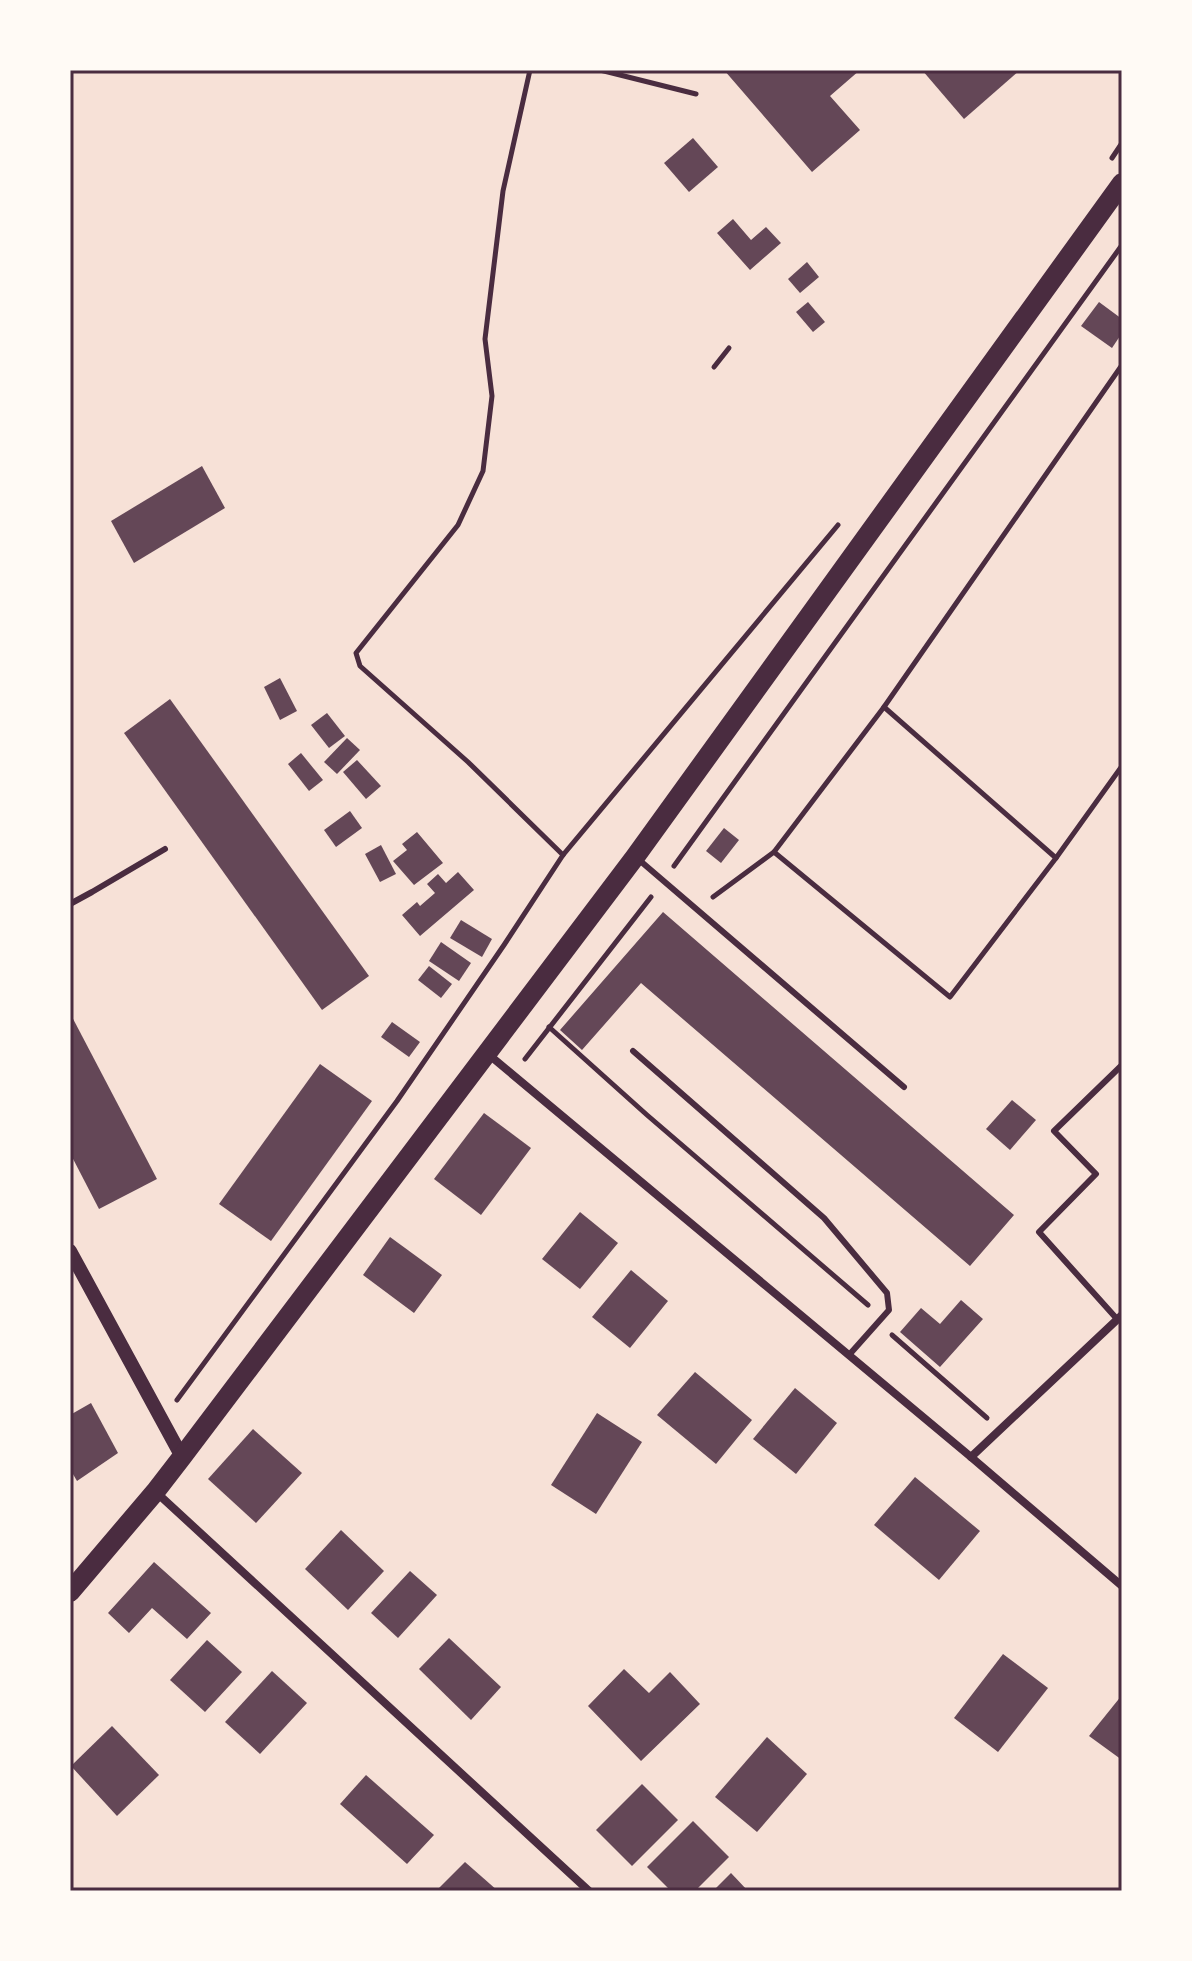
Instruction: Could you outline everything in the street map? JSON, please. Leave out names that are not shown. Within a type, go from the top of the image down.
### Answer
[{"type":"main road","points":[[70,1592],[182,1457],[635,857],[1122,183]]},
{"type":"street","points":[[487,1054],[1122,1586]]},
{"type":"street","points":[[70,1251],[182,1457]]},
{"type":"street","points":[[971,1457],[1120,1317]]},
{"type":"street","points":[[155,1492],[589,1891]]},
{"type":"lane","points":[[70,904],[165,849]]},
{"type":"lane","points":[[635,857],[904,1087]]},
{"type":"lane","points":[[633,1051],[824,1218],[887,1293],[889,1310],[849,1355]]},
{"type":"lane","points":[[1120,1317],[1039,1232],[1096,1174],[1054,1131],[1122,1065]]},
{"type":"path","points":[[530,70],[503,191],[485,339],[492,396],[483,471],[458,525],[356,653],[360,666],[468,762],[563,855]]},
{"type":"path","points":[[600,70],[696,94]]},
{"type":"path","points":[[1109,163],[1122,143]]},
{"type":"path","points":[[513,1075],[663,881],[1122,245]]},
{"type":"path","points":[[714,367],[729,348]]},
{"type":"path","points":[[697,910],[774,852],[884,707],[1122,365]]},
{"type":"path","points":[[162,1420],[397,1101],[563,855],[847,515]]},
{"type":"path","points":[[884,707],[1056,858]]},
{"type":"path","points":[[774,852],[950,997],[1122,766]]},
{"type":"path","points":[[549,1027],[871,1308],[894,1337],[1000,1430]]},
{"type":"building","points":[[724,70],[860,70],[830,96],[860,130],[812,172]]},
{"type":"building","points":[[922,70],[1020,70],[964,119]]},
{"type":"building","points":[[693,138],[718,167],[689,192],[664,163]]},
{"type":"building","points":[[733,219],[751,240],[766,227],[781,243],[750,270],[717,233]]},
{"type":"building","points":[[807,262],[819,277],[800,293],[788,279]]},
{"type":"building","points":[[808,302],[825,322],[813,332],[796,312]]},
{"type":"building","points":[[1099,302],[1122,319],[1122,333],[1112,348],[1081,326]]},
{"type":"building","points":[[202,466],[225,508],[134,563],[111,521]]},
{"type":"building","points":[[280,678],[297,711],[280,720],[264,687]]},
{"type":"building","points":[[170,699],[369,976],[322,1010],[124,733]]},
{"type":"building","points":[[327,713],[345,736],[329,748],[311,725]]},
{"type":"building","points":[[347,738],[360,750],[337,774],[324,762]]},
{"type":"building","points":[[301,753],[323,780],[309,791],[288,764]]},
{"type":"building","points":[[357,760],[381,786],[366,799],[343,772]]},
{"type":"building","points":[[350,811],[362,828],[336,847],[324,830]]},
{"type":"building","points":[[724,828],[739,840],[721,863],[706,851]]},
{"type":"building","points":[[417,832],[443,863],[414,885],[393,861],[407,850],[402,844]]},
{"type":"building","points":[[381,845],[396,874],[380,882],[365,854]]},
{"type":"building","points":[[458,872],[474,890],[420,936],[402,915],[417,902],[420,906],[435,893],[427,884],[438,874],[446,883]]},
{"type":"building","points":[[663,912],[1014,1215],[970,1266],[641,983],[582,1050],[560,1030]]},
{"type":"building","points":[[461,920],[492,939],[482,957],[450,938]]},
{"type":"building","points":[[441,942],[471,963],[459,981],[429,961]]},
{"type":"building","points":[[429,966],[452,984],[441,998],[418,980]]},
{"type":"building","points":[[70,1013],[157,1179],[99,1209],[70,1153]]},
{"type":"building","points":[[392,1022],[420,1042],[409,1057],[381,1037]]},
{"type":"building","points":[[320,1064],[372,1101],[271,1241],[219,1204]]},
{"type":"building","points":[[1012,1100],[1036,1120],[1010,1150],[986,1129]]},
{"type":"building","points":[[484,1113],[531,1148],[481,1215],[434,1179]]},
{"type":"building","points":[[580,1212],[618,1243],[580,1289],[542,1259]]},
{"type":"building","points":[[390,1237],[442,1275],[414,1313],[363,1275]]},
{"type":"building","points":[[631,1270],[668,1301],[630,1348],[592,1317]]},
{"type":"building","points":[[961,1300],[983,1319],[940,1367],[900,1332],[921,1308],[940,1324]]},
{"type":"building","points":[[695,1372],[752,1420],[716,1464],[657,1415]]},
{"type":"building","points":[[795,1388],[837,1423],[796,1474],[753,1439]]},
{"type":"building","points":[[91,1403],[118,1453],[77,1481],[70,1469],[70,1415]]},
{"type":"building","points":[[597,1413],[642,1442],[596,1514],[551,1485]]},
{"type":"building","points":[[253,1429],[302,1473],[256,1523],[208,1479]]},
{"type":"building","points":[[915,1477],[980,1531],[939,1580],[874,1525]]},
{"type":"building","points":[[341,1530],[384,1571],[348,1610],[305,1569]]},
{"type":"building","points":[[154,1562],[211,1613],[187,1639],[152,1608],[129,1633],[108,1613]]},
{"type":"building","points":[[410,1571],[437,1595],[398,1638],[371,1613]]},
{"type":"building","points":[[449,1638],[501,1687],[471,1720],[419,1669]]},
{"type":"building","points":[[207,1640],[242,1672],[205,1712],[170,1680]]},
{"type":"building","points":[[1003,1654],[1048,1688],[998,1752],[954,1718]]},
{"type":"building","points":[[624,1669],[649,1693],[670,1672],[700,1704],[641,1761],[588,1706]]},
{"type":"building","points":[[272,1671],[307,1703],[260,1754],[225,1722]]},
{"type":"building","points":[[1122,1695],[1122,1760],[1089,1736]]},
{"type":"building","points":[[112,1726],[159,1775],[117,1816],[71,1766]]},
{"type":"building","points":[[767,1737],[807,1774],[757,1832],[715,1797]]},
{"type":"building","points":[[366,1775],[434,1835],[407,1864],[340,1804]]},
{"type":"building","points":[[642,1784],[678,1820],[632,1866],[596,1830]]},
{"type":"building","points":[[693,1821],[729,1857],[695,1891],[671,1891],[647,1867]]},
{"type":"building","points":[[465,1862],[498,1891],[440,1891],[438,1889]]},
{"type":"building","points":[[731,1873],[748,1891],[713,1891]]}]
